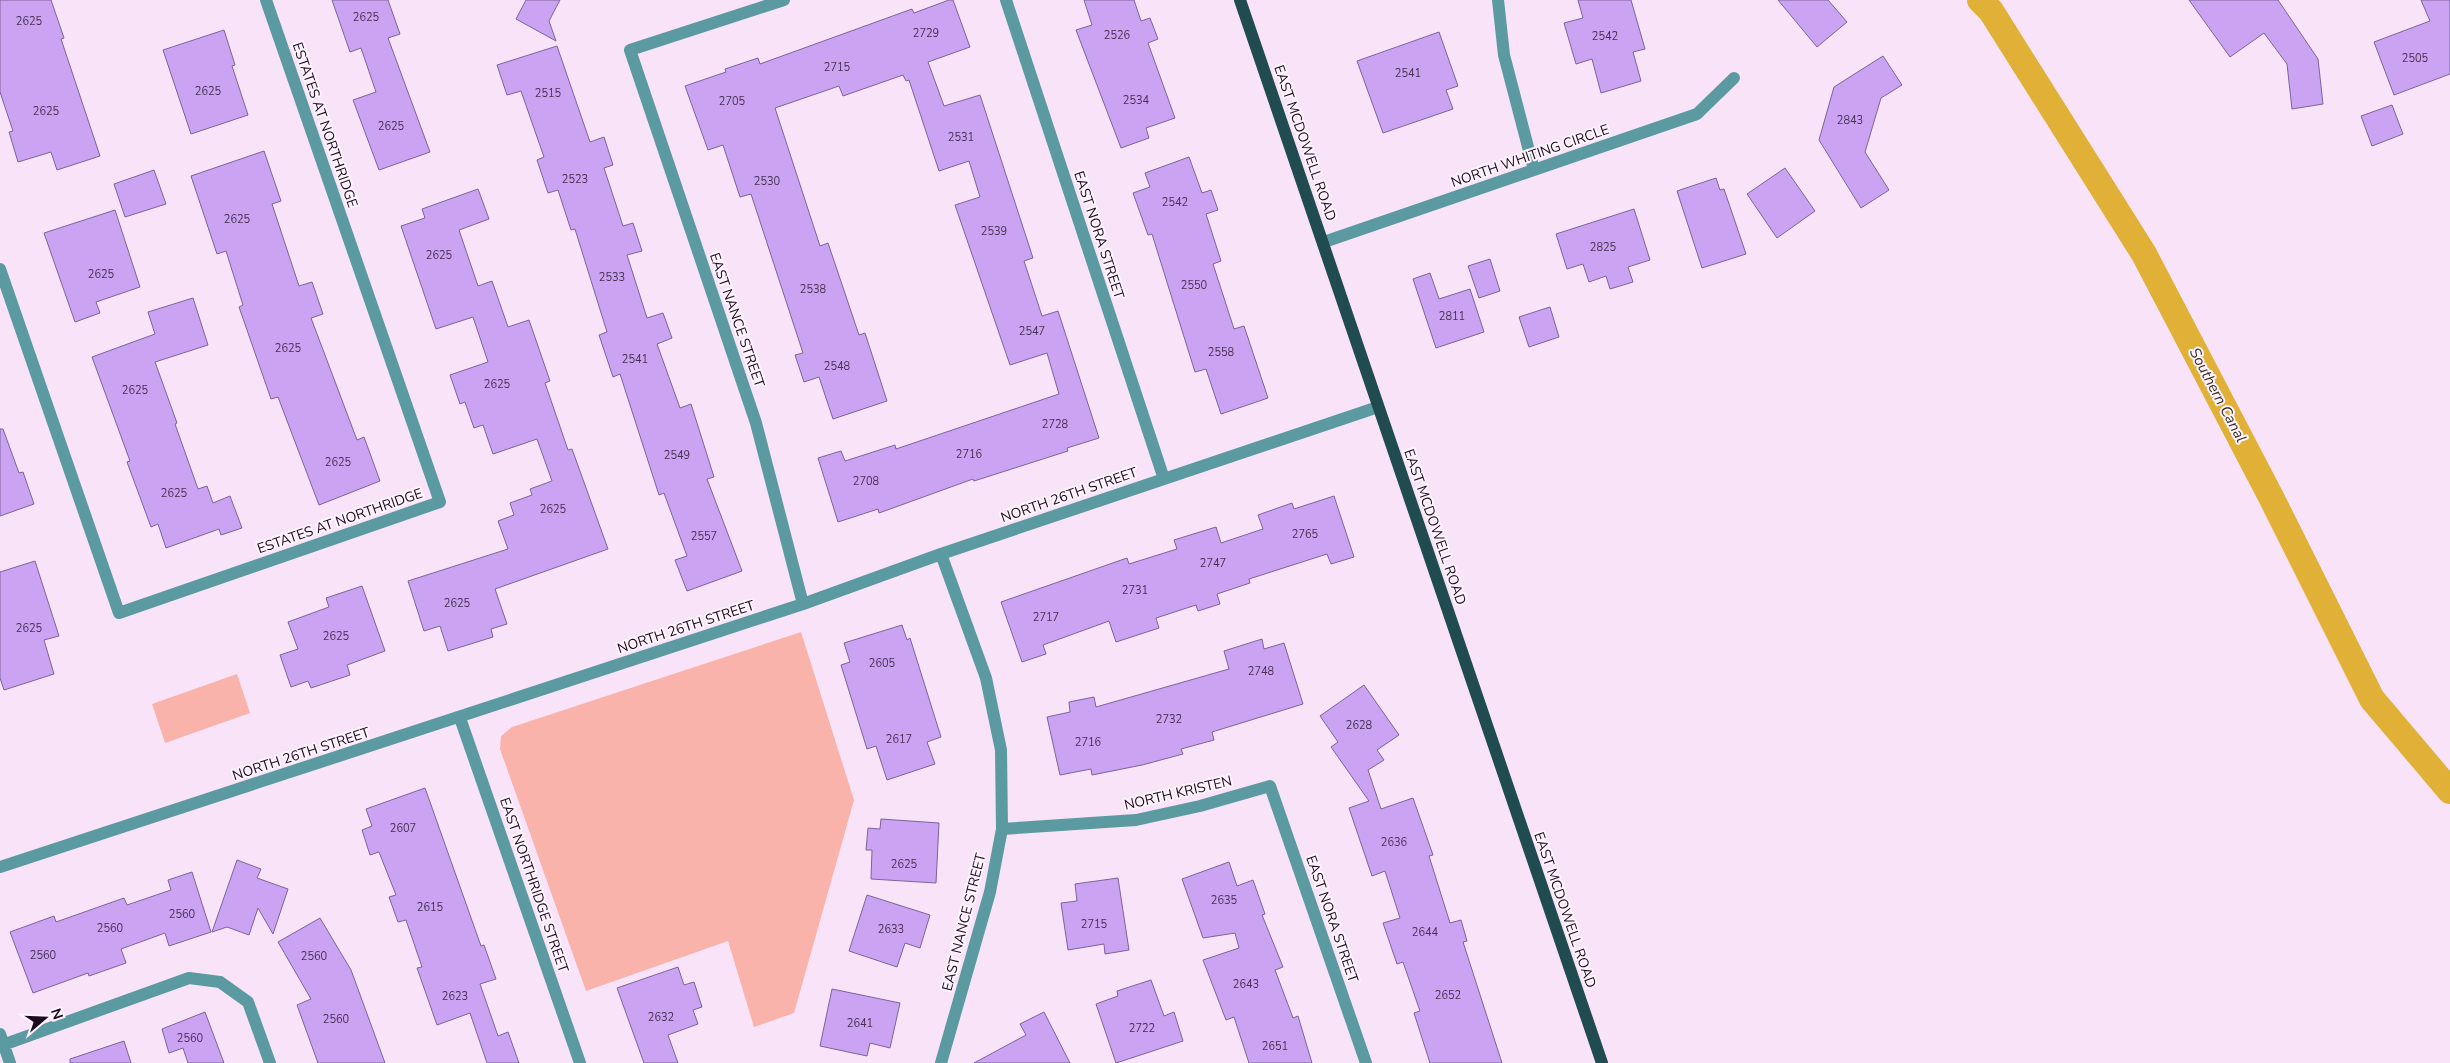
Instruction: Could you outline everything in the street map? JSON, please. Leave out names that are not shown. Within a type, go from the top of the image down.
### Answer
[{"type":"main road","name":"EAST MCDOWELL ROAD","points":[[1240,0],[1324,242],[1378,407],[1602,1063]]},
{"type":"street","name":"ESTATES AT NORTHRIDGE","points":[[0,269],[119,613],[440,502],[266,0]]},
{"type":"street","name":"EAST NANCE STREET","points":[[784,0],[630,50],[756,422],[803,604]]},
{"type":"street","name":"EAST NORA STREET","points":[[1006,0],[1164,479]]},
{"type":"street","points":[[1498,0],[1504,55],[1534,170]]},
{"type":"street","name":"NORTH WHITING CIRCLE","points":[[1324,242],[1697,114],[1734,78]]},
{"type":"street","name":"NORTH 26TH STREET","points":[[0,867],[460,718],[803,604],[941,554],[1378,407]]},
{"type":"street","name":"EAST NANCE STREET","points":[[941,554],[986,678],[1000,750],[1002,828],[986,908],[941,1063]]},
{"type":"street","name":"EAST NORTHRIDGE STREET","points":[[460,718],[580,1063]]},
{"type":"street","name":"EAST NORA STREET","points":[[1270,786],[1366,1063]]},
{"type":"street","name":"NORTH KRISTEN","points":[[1002,828],[1136,820],[1200,806],[1270,786]]},
{"type":"street","points":[[10,1063],[1,1042],[189,978],[220,982],[248,1002],[270,1063]]},
{"type":"shaded area","points":[[801,632],[854,800],[794,1013],[754,1027],[728,941],[586,991],[500,749],[501,736],[512,727]]},
{"type":"shaded area","points":[[237,674],[250,713],[165,743],[152,704]]},
{"type":"building","points":[[0,0],[51,0],[64,38],[61,39],[100,156],[57,170],[51,152],[18,162],[9,132],[13,131],[0,92]]},
{"type":"building","points":[[332,0],[388,0],[400,34],[388,38],[430,152],[379,170],[353,100],[376,92],[361,48],[350,52]]},
{"type":"building","points":[[526,0],[560,0],[549,21],[556,41],[516,19]]},
{"type":"building","points":[[953,0],[970,47],[928,62],[944,106],[980,95],[1033,258],[1024,261],[1042,316],[1058,311],[1099,438],[1067,448],[1068,451],[974,481],[973,479],[879,513],[878,509],[838,522],[818,458],[841,451],[845,461],[895,445],[896,449],[1059,394],[1047,353],[1010,365],[955,205],[980,197],[969,161],[939,171],[909,80],[906,81],[903,75],[843,96],[839,86],[775,108],[820,246],[828,243],[859,335],[865,333],[887,401],[833,419],[819,377],[804,382],[795,355],[803,353],[751,194],[740,197],[723,145],[708,150],[685,86],[726,72],[725,69],[758,58],[760,64],[912,9],[914,13]]},
{"type":"building","points":[[1084,0],[1134,0],[1141,21],[1150,18],[1158,39],[1148,43],[1175,118],[1146,128],[1149,138],[1121,148],[1076,30],[1092,25]]},
{"type":"building","points":[[1578,0],[1631,0],[1645,49],[1633,52],[1641,81],[1601,93],[1592,59],[1576,64],[1564,23],[1583,18]]},
{"type":"building","points":[[1778,0],[1828,0],[1847,22],[1817,47]]},
{"type":"building","points":[[2189,0],[2278,0],[2318,59],[2323,104],[2292,109],[2287,64],[2264,33],[2230,57]]},
{"type":"building","points":[[2421,0],[2450,0],[2450,74],[2394,95],[2374,42],[2430,21]]},
{"type":"building","points":[[224,30],[235,65],[232,66],[248,115],[191,134],[163,50]]},
{"type":"building","points":[[1439,32],[1458,86],[1446,90],[1453,109],[1383,133],[1357,61]]},
{"type":"building","points":[[557,46],[590,142],[604,137],[613,165],[604,168],[623,226],[633,223],[642,251],[627,255],[647,318],[663,313],[672,338],[657,344],[680,408],[691,404],[714,477],[707,479],[742,571],[687,591],[675,560],[687,556],[664,493],[659,495],[620,374],[613,377],[599,335],[607,332],[575,229],[571,230],[558,190],[548,193],[537,160],[544,157],[521,91],[507,95],[497,65]]},
{"type":"building","points":[[1883,56],[1902,85],[1881,98],[1865,152],[1889,190],[1861,208],[1819,140],[1834,87]]},
{"type":"building","points":[[2392,105],[2403,134],[2372,146],[2361,116]]},
{"type":"building","points":[[264,151],[281,201],[272,204],[299,286],[312,282],[323,314],[311,318],[357,440],[364,437],[380,481],[319,505],[278,397],[271,399],[239,307],[243,305],[226,251],[217,254],[191,176]]},
{"type":"building","points":[[1189,157],[1202,193],[1211,190],[1218,210],[1206,214],[1221,261],[1213,264],[1234,329],[1244,326],[1268,398],[1221,414],[1206,369],[1195,372],[1152,234],[1148,235],[1133,193],[1150,187],[1145,173]]},
{"type":"building","points":[[1785,168],[1815,211],[1777,238],[1747,194]]},
{"type":"building","points":[[154,170],[166,204],[125,217],[114,184]]},
{"type":"building","points":[[1716,178],[1720,190],[1724,189],[1746,254],[1702,268],[1677,191]]},
{"type":"building","points":[[478,189],[489,219],[459,230],[478,286],[492,281],[508,327],[529,320],[550,381],[545,383],[568,450],[572,449],[608,549],[495,589],[507,624],[491,629],[493,637],[448,651],[440,626],[424,631],[408,581],[508,549],[498,521],[514,515],[510,503],[532,495],[530,489],[552,481],[537,439],[493,454],[483,425],[474,428],[465,402],[460,404],[450,375],[488,362],[473,317],[436,329],[401,226],[425,218],[422,209]]},
{"type":"building","points":[[1634,209],[1650,260],[1628,267],[1633,282],[1610,289],[1606,276],[1589,282],[1583,264],[1567,269],[1556,234]]},
{"type":"building","points":[[115,210],[140,287],[96,302],[100,313],[75,322],[44,233]]},
{"type":"building","points":[[1490,259],[1500,291],[1479,298],[1468,266]]},
{"type":"building","points":[[1430,273],[1439,299],[1470,289],[1484,332],[1436,348],[1413,279]]},
{"type":"building","points":[[193,298],[208,345],[155,362],[198,489],[207,486],[213,503],[230,496],[242,528],[221,535],[219,529],[166,548],[158,524],[151,527],[127,462],[130,461],[92,357],[155,334],[148,312]]},
{"type":"building","points":[[1550,307],[1559,337],[1529,347],[1519,317]]},
{"type":"building","points":[[0,429],[3,429],[19,473],[23,472],[34,504],[0,516]]},
{"type":"building","points":[[1334,496],[1354,557],[1331,564],[1327,554],[1249,579],[1250,583],[1217,594],[1220,604],[1198,611],[1196,605],[1156,618],[1159,628],[1116,642],[1109,621],[1043,645],[1046,654],[1022,662],[1001,602],[1127,558],[1129,564],[1177,549],[1174,540],[1216,527],[1221,543],[1263,529],[1258,515],[1292,503],[1294,509]]},
{"type":"building","points":[[35,561],[59,636],[44,640],[54,674],[4,690],[0,678],[0,572]]},
{"type":"building","points":[[362,586],[385,651],[347,665],[350,675],[311,688],[308,681],[291,687],[280,655],[298,649],[288,622],[329,607],[326,598]]},
{"type":"building","points":[[902,625],[907,640],[910,638],[941,737],[927,742],[935,764],[887,780],[876,746],[867,749],[841,665],[850,662],[844,643]]},
{"type":"building","points":[[1262,639],[1264,649],[1284,643],[1303,704],[1212,732],[1214,740],[1181,749],[1183,754],[1092,775],[1091,769],[1060,775],[1047,717],[1070,712],[1069,702],[1094,697],[1096,707],[1229,669],[1224,651]]},
{"type":"building","points":[[1364,685],[1399,735],[1377,750],[1384,760],[1368,770],[1381,809],[1413,798],[1433,855],[1429,856],[1450,923],[1461,920],[1467,941],[1463,942],[1502,1063],[1430,1063],[1414,1013],[1420,1011],[1403,962],[1397,964],[1383,923],[1400,918],[1385,871],[1372,876],[1349,808],[1369,801],[1331,747],[1338,742],[1320,716]]},
{"type":"building","points":[[425,788],[481,946],[484,945],[496,979],[480,984],[498,1036],[508,1032],[519,1063],[487,1063],[470,1013],[437,1025],[417,968],[422,967],[406,920],[398,922],[389,897],[396,895],[379,852],[370,855],[362,830],[372,826],[366,809]]},
{"type":"building","points":[[881,819],[939,823],[936,883],[871,879],[872,850],[866,850],[868,828],[880,829]]},
{"type":"building","points":[[237,860],[261,869],[257,878],[288,889],[273,934],[258,908],[249,935],[227,927],[212,932]]},
{"type":"building","points":[[1229,862],[1237,886],[1253,880],[1265,914],[1262,915],[1283,967],[1275,970],[1293,1018],[1298,1016],[1312,1063],[1249,1063],[1234,1017],[1226,1020],[1203,960],[1239,948],[1235,933],[1203,938],[1182,879]]},
{"type":"building","points":[[192,872],[211,932],[169,946],[165,933],[121,949],[126,963],[89,976],[88,973],[33,993],[10,932],[54,916],[56,922],[124,898],[127,905],[171,890],[168,880]]},
{"type":"building","points":[[1118,878],[1129,950],[1105,954],[1104,944],[1068,950],[1061,903],[1077,901],[1075,884]]},
{"type":"building","points":[[867,895],[930,915],[920,948],[905,943],[897,967],[849,951]]},
{"type":"building","points":[[320,918],[351,970],[385,1063],[318,1063],[297,1005],[311,999],[278,942]]},
{"type":"building","points":[[678,967],[684,985],[694,982],[702,1007],[693,1010],[698,1024],[668,1035],[678,1063],[644,1063],[617,988]]},
{"type":"building","points":[[1151,980],[1164,1016],[1174,1012],[1183,1041],[1116,1063],[1096,1004],[1118,996],[1117,991]]},
{"type":"building","points":[[832,989],[900,1003],[890,1048],[870,1043],[867,1056],[820,1046]]},
{"type":"building","points":[[205,1012],[224,1063],[188,1063],[183,1048],[169,1053],[162,1029]]},
{"type":"building","points":[[1044,1012],[1070,1063],[974,1063],[1026,1035],[1020,1024]]},
{"type":"building","points":[[124,1041],[131,1063],[70,1063],[70,1059]]},
{"type":"waterway","name":"Southern Canal","points":[[1980,0],[1991,11],[2144,254],[2271,497],[2372,699],[2450,791]]}]
